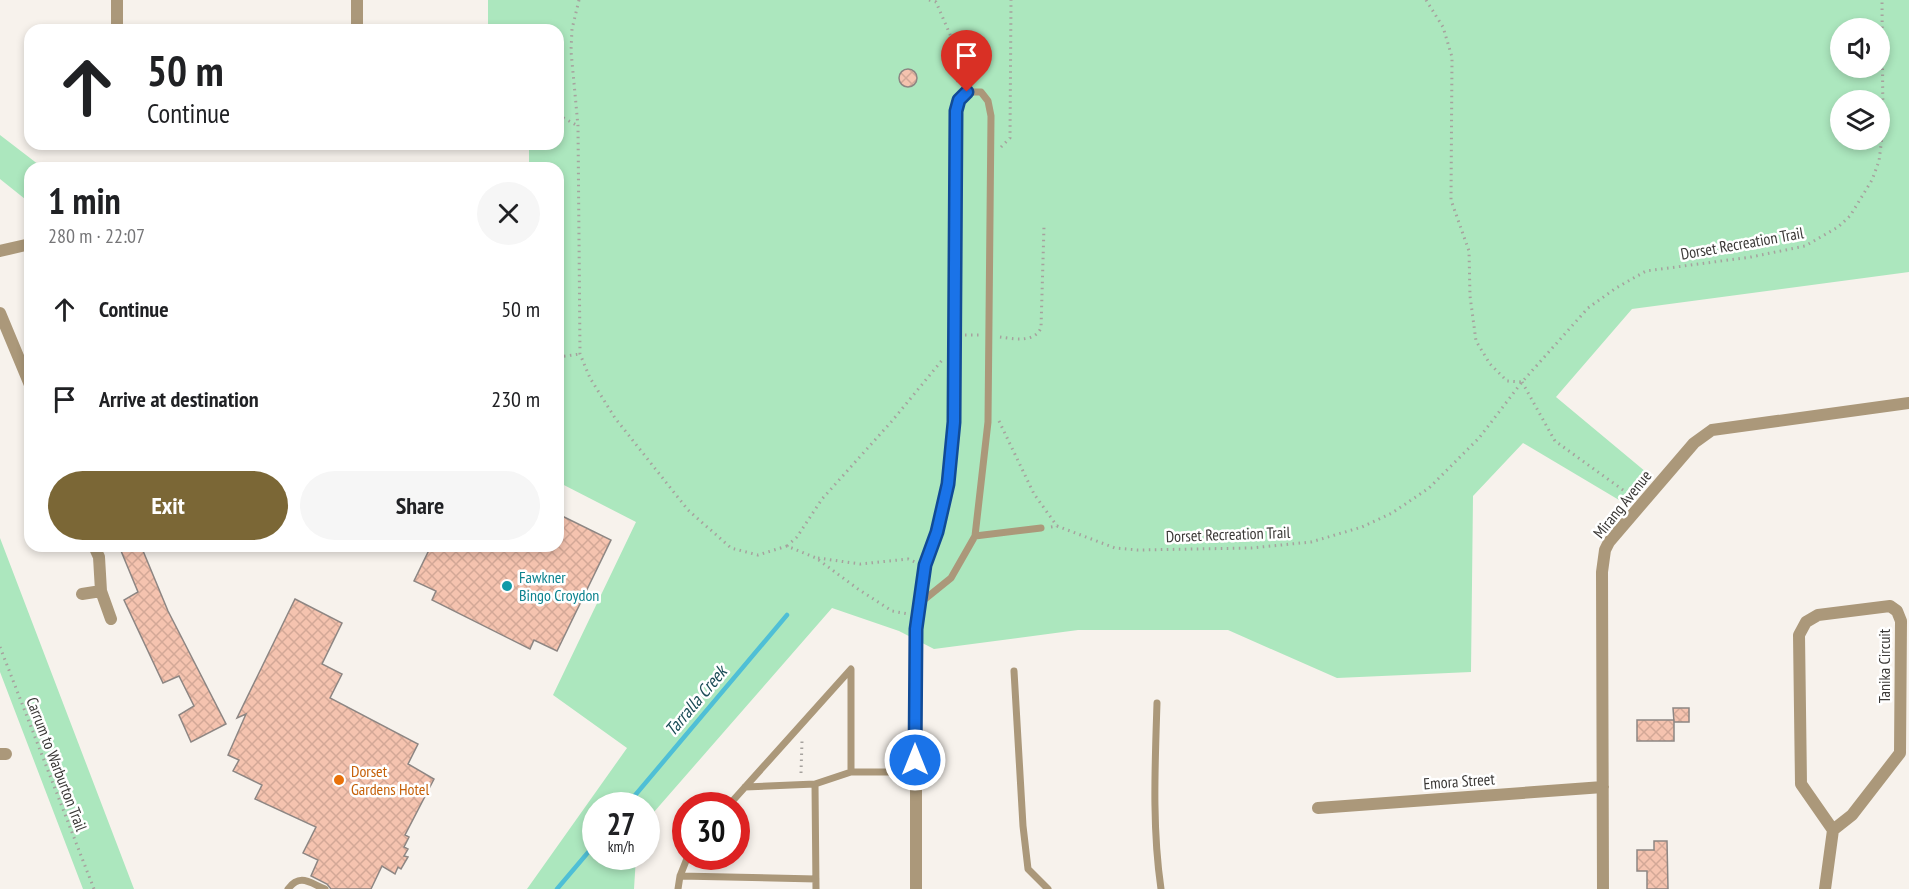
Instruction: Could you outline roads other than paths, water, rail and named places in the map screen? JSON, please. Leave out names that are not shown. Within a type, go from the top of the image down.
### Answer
[{"type":"street","points":[[117,0],[117,24]]},
{"type":"street","points":[[357,0],[357,24]]},
{"type":"street","points":[[0,251],[24,245]]},
{"type":"street","points":[[0,313],[24,371]]},
{"type":"street","name":"Mirang Avenue","points":[[1603,889],[1603,561],[1609,542],[1694,443],[1702,435],[1712,430],[1909,403]]},
{"type":"street","points":[[97,552],[101,591],[111,619]]},
{"type":"street","points":[[82,594],[101,591]]},
{"type":"street","name":"Tanika Circuit","points":[[1890,606],[1897,611],[1901,621],[1900,753],[1852,815],[1833,830],[1801,784],[1799,635],[1806,622],[1818,615],[1890,606]]},
{"type":"street","points":[[916,629],[916,889]]},
{"type":"street","name":"Emora Street","points":[[1318,808],[1602,787]]},
{"type":"street","points":[[1825,889],[1833,830]]},
{"type":"lane","points":[[916,629],[925,565],[937,532],[951,467],[954,422],[956,111],[959,100],[967,92],[981,93],[988,101],[991,116],[990,335],[988,422],[975,536],[951,578],[920,603]]},
{"type":"lane","points":[[975,536],[1041,528]]},
{"type":"lane","points":[[741,792],[851,669],[851,772]]},
{"type":"lane","points":[[1014,671],[1023,826],[1028,869],[1048,889]]},
{"type":"lane","points":[[1158,703],[1154,809],[1156,854],[1161,889]]},
{"type":"lane","points":[[745,787],[815,784],[851,772],[915,772]]},
{"type":"lane","points":[[815,784],[816,889]]},
{"type":"lane","points":[[678,889],[682,870]]},
{"type":"lane","points":[[680,876],[816,879]]},
{"type":"lane","points":[[288,889],[296,881],[303,880],[325,889]]},
{"type":"waterway","name":"Tarralla Creek","points":[[638,792],[787,615]]},
{"type":"waterway","name":"Tarralla Creek","points":[[557,889],[582,860]]},
{"type":"place","name":"Fawkner Bingo Croydon","points":[[507,586]]},
{"type":"place","name":"Dorset Gardens Hotel","points":[[339,780]]}]
